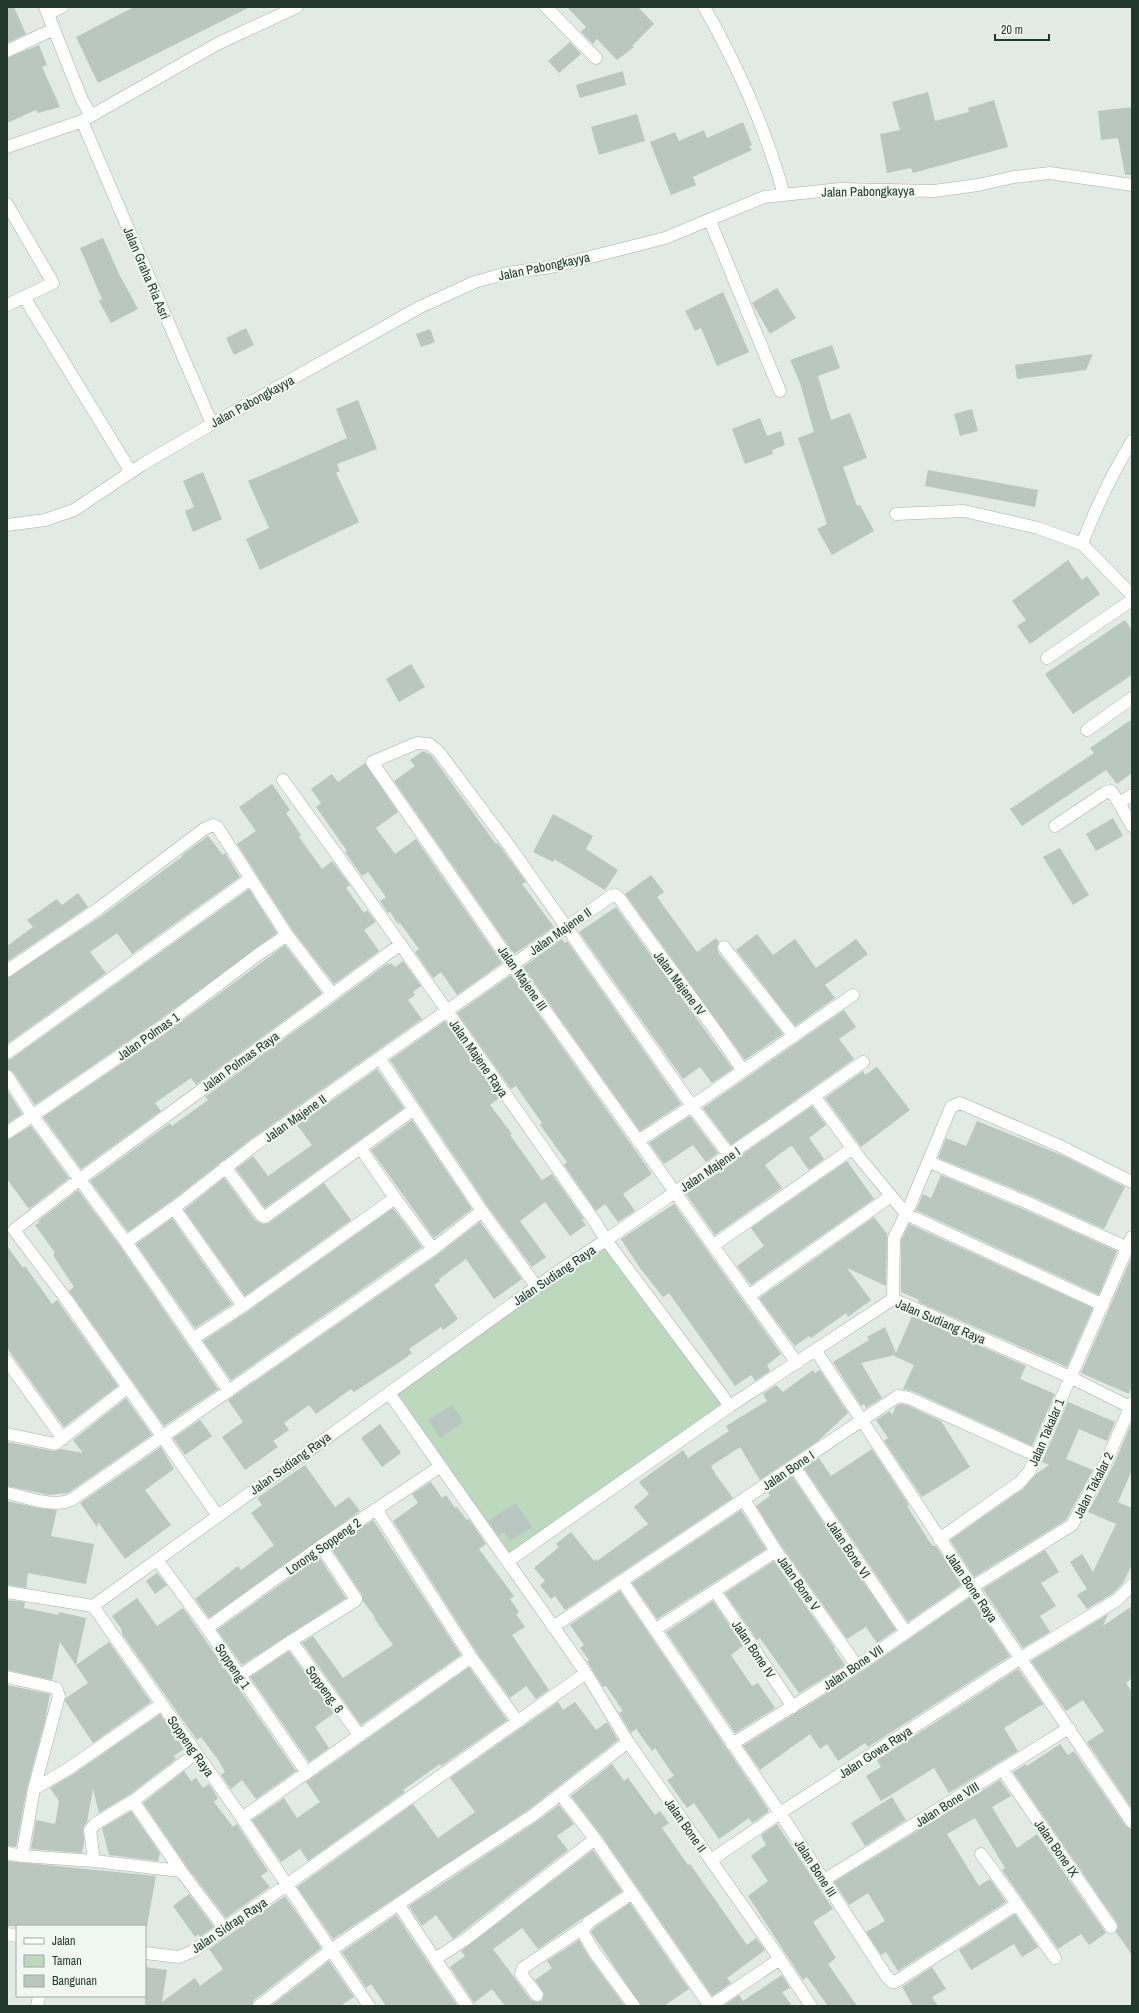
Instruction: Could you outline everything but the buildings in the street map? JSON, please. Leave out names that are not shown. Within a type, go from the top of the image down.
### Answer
[{"type":"street","points":[[46,10],[62,7]]},
{"type":"street","points":[[7,147],[86,119],[220,44],[296,7]]},
{"type":"street","points":[[546,7],[596,58]]},
{"type":"street","points":[[704,7],[738,71],[777,170],[784,195]]},
{"type":"street","name":"Jalan Graha Ria Asri","points":[[46,10],[82,100],[86,119],[212,424]]},
{"type":"street","points":[[7,51],[54,29]]},
{"type":"street","name":"Jalan Pabongkayya","points":[[7,525],[45,520],[74,510],[131,472],[212,424],[420,307],[475,282],[507,273],[551,267],[666,238],[710,221],[764,197],[840,189],[934,191],[978,185],[1014,176],[1050,173],[1132,186]]},
{"type":"street","points":[[7,204],[53,282],[7,305]]},
{"type":"street","points":[[710,221],[780,391]]},
{"type":"street","points":[[24,297],[131,472]]},
{"type":"street","points":[[1082,544],[1098,502],[1115,468],[1132,441]]},
{"type":"street","points":[[896,514],[964,511],[1038,528],[1082,544],[1132,595]]},
{"type":"street","points":[[1047,658],[1132,600]]},
{"type":"street","points":[[1086,730],[1132,698]]},
{"type":"street","name":"Jalan Majene III","points":[[566,927],[510,847],[438,751],[429,744],[417,742],[372,762],[512,964],[674,1193],[750,1295],[797,1363]]},
{"type":"street","name":"Jalan Majene Raya","points":[[282,780],[401,944],[595,1222],[606,1240]]},
{"type":"street","points":[[1055,826],[1110,790],[1132,826]]},
{"type":"street","points":[[1119,803],[1132,795]]},
{"type":"street","points":[[7,971],[98,910],[209,825],[213,824],[218,828],[287,935],[332,994]]},
{"type":"street","points":[[7,1053],[250,879]]},
{"type":"street","name":"Jalan Majene II","points":[[126,1242],[174,1208],[225,1167],[380,1059],[446,1010],[611,896],[616,896]]},
{"type":"street","name":"Jalan Majene IV","points":[[616,896],[723,1041],[743,1071]]},
{"type":"street","points":[[566,927],[692,1106],[730,1156]]},
{"type":"street","name":"Jalan Polmas 1","points":[[7,1134],[32,1115],[162,1026],[256,956],[287,935]]},
{"type":"street","name":"Jalan Polmas Raya","points":[[11,1229],[401,944]]},
{"type":"street","points":[[724,947],[794,1036]]},
{"type":"street","points":[[638,1141],[854,996]]},
{"type":"street","points":[[380,1059],[482,1211],[536,1286]]},
{"type":"street","name":"Jalan Majene I","points":[[606,1240],[730,1156],[864,1062]]},
{"type":"street","points":[[7,1076],[32,1115],[126,1242],[194,1338],[229,1391]]},
{"type":"street","points":[[814,1096],[856,1152],[906,1214],[1103,1306]]},
{"type":"street","points":[[893,1299],[894,1238],[929,1162],[951,1107],[960,1103],[1060,1146],[1132,1182]]},
{"type":"street","points":[[225,1167],[262,1216],[265,1217],[362,1149],[413,1110]]},
{"type":"street","points":[[362,1149],[432,1249]]},
{"type":"street","points":[[714,1246],[856,1152]]},
{"type":"street","points":[[929,1162],[1026,1202],[1130,1242]]},
{"type":"street","points":[[750,1295],[891,1196]]},
{"type":"street","points":[[194,1338],[243,1306],[395,1198]]},
{"type":"street","points":[[174,1208],[243,1306]]},
{"type":"street","points":[[7,1493],[64,1503],[71,1500],[164,1437],[432,1249],[482,1211]]},
{"type":"street","points":[[11,1229],[128,1387],[218,1516]]},
{"type":"street","name":"Jalan Sudiang Raya","points":[[93,1606],[158,1561],[536,1286],[606,1240],[730,1406],[816,1351],[893,1299],[1070,1377],[1131,1406]]},
{"type":"street","name":"Jalan Takalar 1","points":[[939,1539],[1025,1478],[1029,1472],[1035,1455],[1103,1306],[1130,1242]]},
{"type":"street","name":"Jalan Bone Raya","points":[[816,1351],[939,1539],[1132,1822]]},
{"type":"street","points":[[7,1361],[63,1439]]},
{"type":"street","points":[[7,1434],[55,1444],[128,1387]]},
{"type":"street","name":"Jalan Bone II","points":[[389,1393],[586,1673],[628,1742],[780,1959],[811,2006]]},
{"type":"street","name":"Jalan Bone I","points":[[554,1627],[861,1420],[902,1395],[1035,1455]]},
{"type":"street","points":[[508,1561],[730,1406]]},
{"type":"street","name":"Jalan Takalar 2","points":[[972,1587],[1072,1525],[1108,1458],[1131,1406]]},
{"type":"street","name":"Lorong Soppeng 2","points":[[207,1628],[320,1546],[441,1466]]},
{"type":"street","name":"Jalan Bone VI","points":[[794,1466],[905,1631]]},
{"type":"street","name":"Jalan Bone V","points":[[744,1500],[776,1551],[857,1666]]},
{"type":"street","points":[[376,1509],[471,1657],[518,1722]]},
{"type":"street","points":[[239,1676],[355,1601],[356,1599],[320,1546]]},
{"type":"street","points":[[656,1629],[776,1551]]},
{"type":"street","name":"Soppeng 1","points":[[158,1561],[207,1628],[307,1773]]},
{"type":"street","name":"Jalan Bone III","points":[[622,1581],[780,1813],[887,1978],[892,1982],[895,1982],[1016,1904]]},
{"type":"street","name":"Jalan Gowa Raya","points":[[711,1860],[780,1813],[1021,1658],[1117,1600],[1132,1585]]},
{"type":"street","name":"Jalan Bone VII","points":[[732,1744],[857,1666],[905,1631],[972,1587]]},
{"type":"street","name":"Jalan Bone IV","points":[[715,1591],[793,1707]]},
{"type":"street","points":[[7,1592],[93,1606]]},
{"type":"street","name":"Soppeng Raya","points":[[93,1606],[162,1704],[195,1754],[242,1818],[286,1886],[369,2006]]},
{"type":"street","name":"Soppeng. 8","points":[[291,1641],[360,1736]]},
{"type":"street","points":[[242,1818],[471,1657]]},
{"type":"street","name":"Jalan Sidrap Raya","points":[[146,1953],[179,1957],[193,1951],[586,1673]]},
{"type":"street","points":[[7,1677],[56,1688],[59,1692],[34,1789],[22,1856]]},
{"type":"street","points":[[34,1789],[68,1769],[162,1704]]},
{"type":"street","name":"Jalan Bone VIII","points":[[824,1880],[1069,1728]]},
{"type":"street","points":[[266,2004],[331,1950],[532,1816],[628,1742]]},
{"type":"street","points":[[94,1861],[90,1830],[95,1824],[133,1801],[195,1754]]},
{"type":"street","name":"Jalan Bone IX","points":[[1002,1769],[1111,1926]]},
{"type":"street","points":[[561,1795],[595,1839],[631,1894],[710,2006],[780,1959]]},
{"type":"street","points":[[133,1801],[181,1871],[224,1928]]},
{"type":"street","points":[[435,1959],[466,1939],[595,1839]]},
{"type":"street","points":[[7,1853],[22,1856],[94,1861],[181,1871]]},
{"type":"street","points":[[981,1854],[1055,1958]]},
{"type":"street","points":[[537,1995],[521,1974],[523,1968],[631,1894]]},
{"type":"street","points":[[398,1904],[466,2006]]},
{"type":"street","points":[[583,1928],[585,1938],[634,2006]]},
{"type":"green space","points":[[606,1240],[730,1406],[508,1561],[389,1393]]}]
